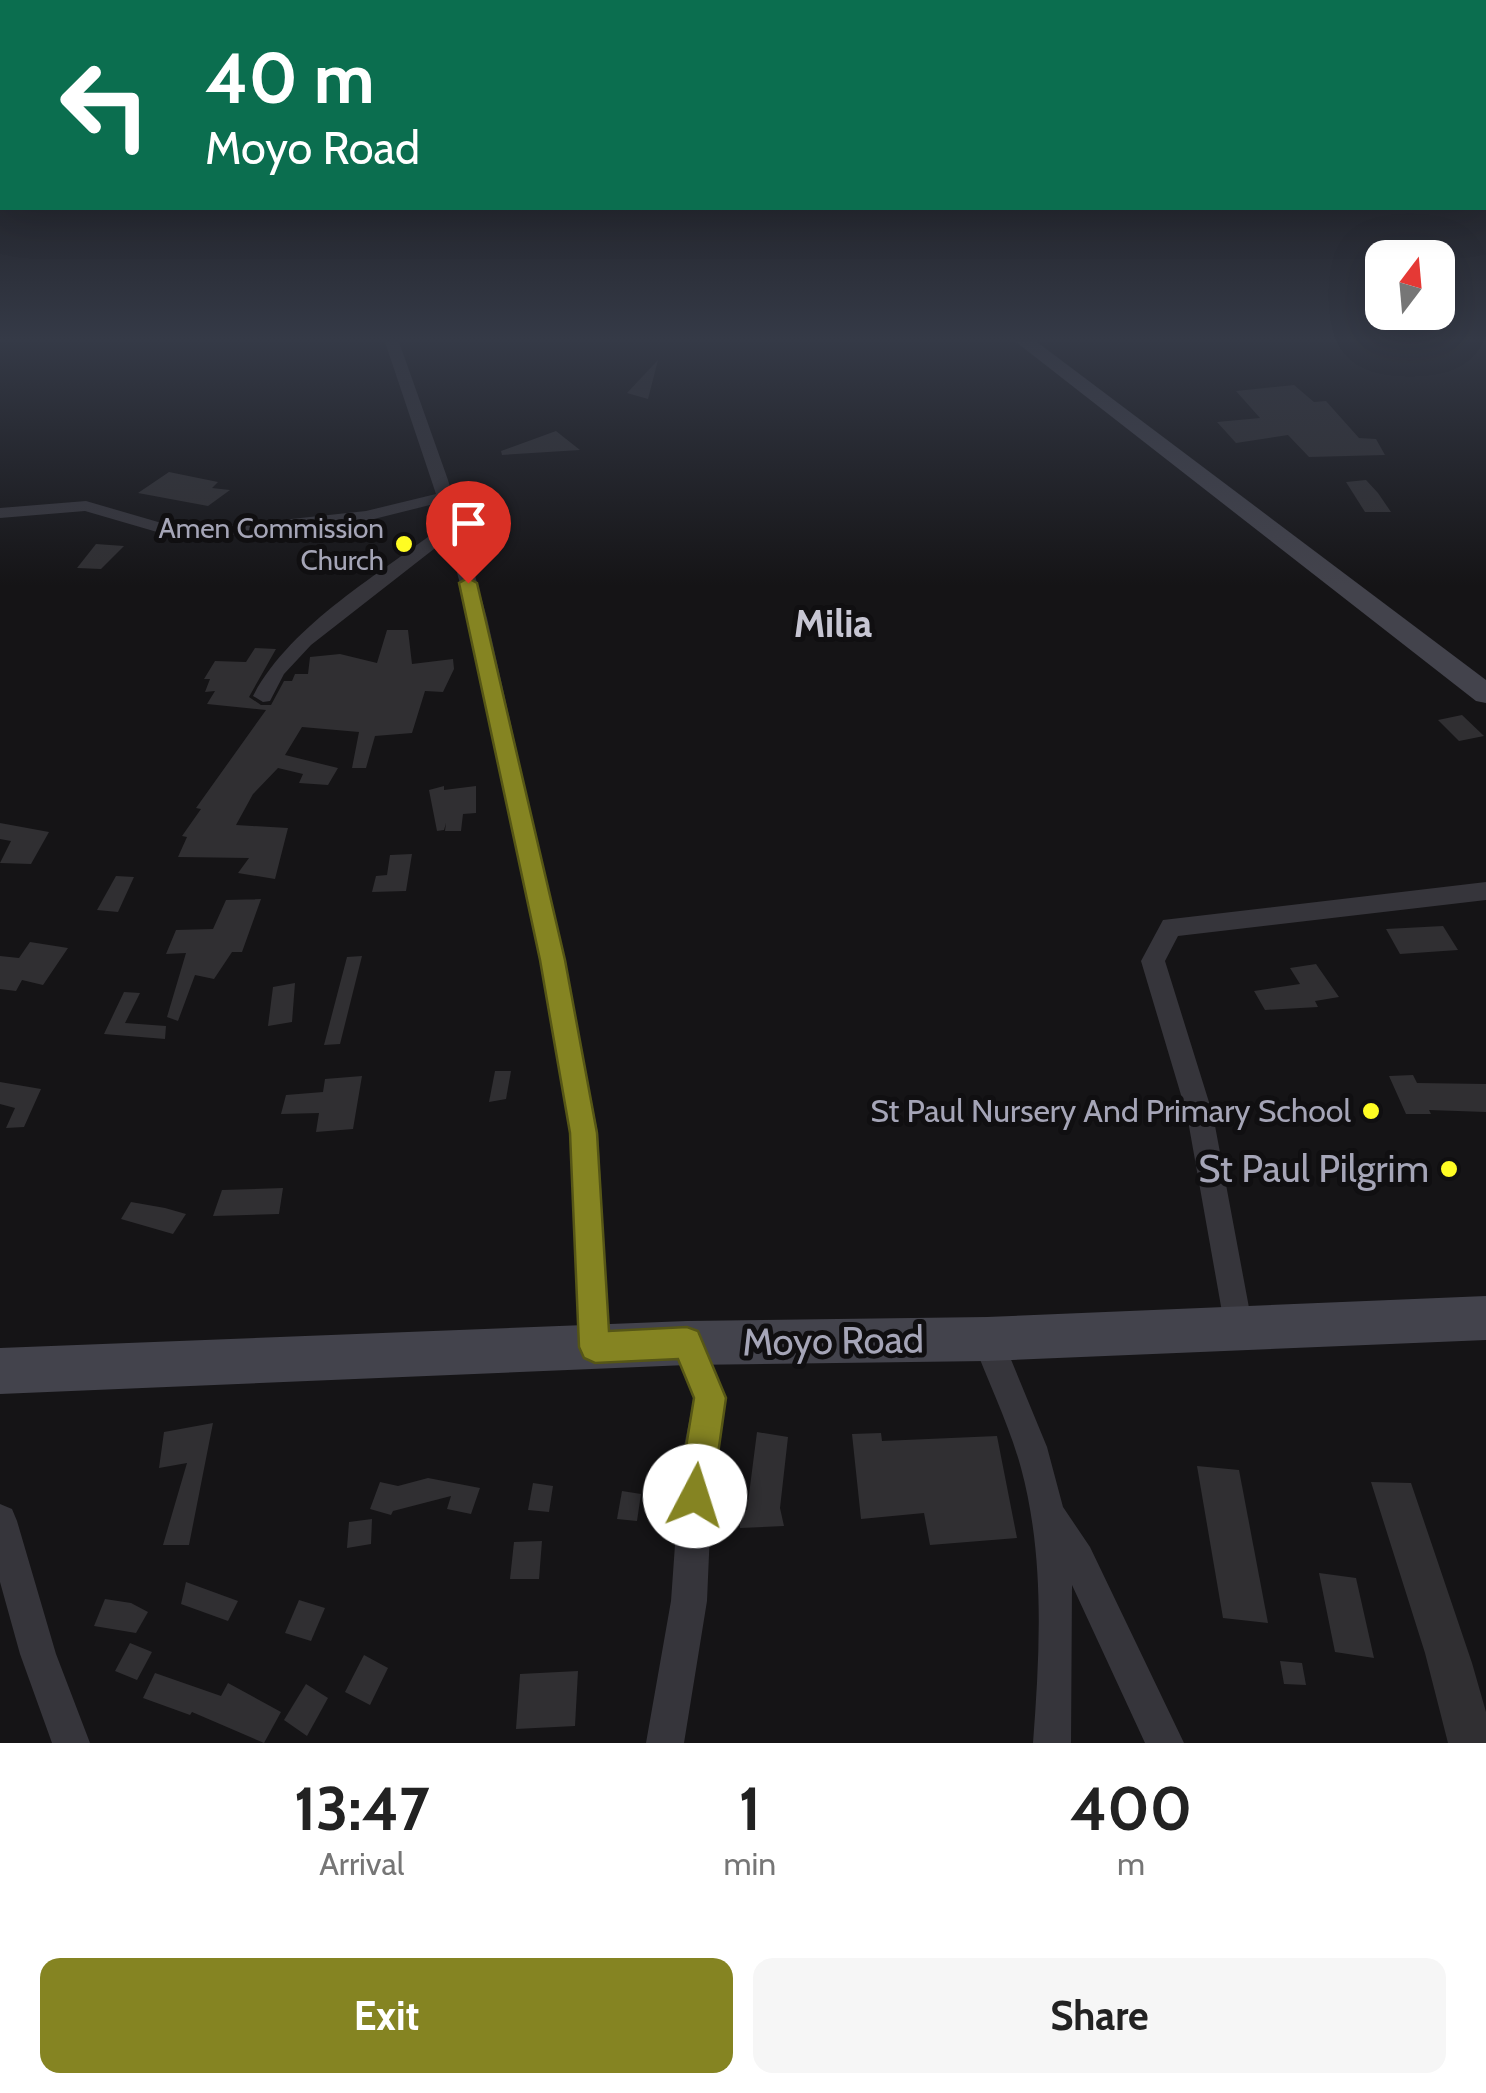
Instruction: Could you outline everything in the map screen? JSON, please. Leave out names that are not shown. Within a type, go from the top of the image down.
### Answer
[{"type":"main road","points":[[1131,423],[1486,694]]},
{"type":"main road","name":"Moyo Road","points":[[0,1371],[687,1342],[987,1340],[1486,1318]]},
{"type":"street","points":[[419,423],[478,618],[552,960],[584,1133],[595,1347]]},
{"type":"street","points":[[0,513],[86,506],[164,529],[236,530],[366,516],[444,497]]},
{"type":"street","points":[[263,696],[276,671],[304,641],[452,527]]},
{"type":"street","points":[[1238,1329],[1200,1115],[1153,962],[1171,926],[1486,891]]},
{"type":"street","points":[[987,1340],[1040,1479],[1046,1514],[1055,1592],[1052,1743]]},
{"type":"street","points":[[665,1743],[689,1601],[698,1461],[710,1398],[687,1342]]},
{"type":"street","points":[[1046,1514],[1078,1559],[1165,1743]]},
{"type":"street","points":[[0,1520],[38,1654],[71,1743]]},
{"type":"building","points":[[1218,423],[1346,423],[1359,438],[1376,439],[1385,455],[1309,457],[1288,435],[1236,443]]},
{"type":"building","points":[[556,431],[580,450],[502,455],[501,451]]},
{"type":"building","points":[[169,472],[218,482],[212,488],[230,490],[208,506],[138,493]]},
{"type":"building","points":[[1366,480],[1391,512],[1365,512],[1346,482]]},
{"type":"building","points":[[96,544],[124,546],[101,569],[77,568]]},
{"type":"building","points":[[387,630],[408,630],[412,664],[453,659],[454,669],[443,692],[425,691],[412,733],[375,736],[366,768],[352,768],[359,732],[302,727],[285,755],[338,768],[328,785],[299,783],[303,774],[278,768],[253,794],[236,825],[288,828],[275,879],[238,873],[249,858],[178,857],[187,837],[182,836],[201,809],[196,808],[266,710],[207,704],[215,691],[205,692],[210,679],[204,679],[215,661],[246,662],[255,648],[276,649],[249,697],[261,705],[271,705],[284,681],[292,681],[295,674],[308,674],[310,657],[340,654],[377,663]]},
{"type":"building","points":[[1462,715],[1484,736],[1459,741],[1438,720]]},
{"type":"building","points":[[444,786],[444,790],[476,786],[476,813],[463,814],[461,831],[445,831],[446,823],[444,830],[437,831],[429,790]]},
{"type":"building","points":[[0,823],[49,832],[31,864],[0,863],[11,841],[0,839]]},
{"type":"building","points":[[412,854],[406,891],[372,892],[376,876],[387,875],[390,855]]},
{"type":"building","points":[[116,876],[134,877],[118,912],[97,910]]},
{"type":"building","points":[[261,899],[242,952],[232,952],[214,979],[195,975],[178,1021],[167,1017],[186,953],[166,954],[176,930],[213,929],[226,900]]},
{"type":"building","points":[[1443,926],[1458,950],[1400,954],[1386,929]]},
{"type":"building","points":[[30,942],[68,948],[43,985],[22,980],[16,991],[0,989],[0,956],[19,958]]},
{"type":"building","points":[[362,956],[340,1044],[324,1045],[347,957]]},
{"type":"building","points":[[1316,964],[1339,997],[1315,1001],[1318,1007],[1265,1010],[1254,991],[1300,984],[1290,968]]},
{"type":"building","points":[[295,983],[292,1022],[268,1026],[273,987]]},
{"type":"building","points":[[124,992],[140,993],[125,1023],[166,1026],[165,1039],[104,1034]]},
{"type":"building","points":[[495,1071],[511,1071],[506,1099],[489,1102]]},
{"type":"building","points":[[1413,1075],[1417,1083],[1486,1084],[1486,1112],[1429,1110],[1431,1114],[1406,1114],[1389,1076]]},
{"type":"building","points":[[362,1076],[353,1129],[316,1132],[319,1113],[281,1114],[286,1095],[323,1092],[325,1079]]},
{"type":"building","points":[[0,1082],[41,1089],[24,1127],[6,1128],[15,1108],[0,1104]]},
{"type":"building","points":[[283,1188],[279,1214],[213,1216],[222,1190]]},
{"type":"building","points":[[131,1202],[186,1214],[173,1234],[121,1219]]},
{"type":"building","points":[[213,1423],[189,1545],[163,1545],[187,1463],[159,1468],[164,1432]]},
{"type":"building","points":[[757,1432],[788,1437],[780,1508],[784,1526],[740,1528],[739,1511],[747,1510]]},
{"type":"building","points":[[881,1433],[882,1441],[997,1436],[1017,1538],[930,1545],[924,1513],[861,1519],[852,1434]]},
{"type":"building","points":[[1197,1466],[1239,1470],[1268,1623],[1223,1618]]},
{"type":"building","points":[[428,1478],[480,1488],[471,1514],[447,1509],[451,1496],[393,1511],[391,1515],[370,1509],[380,1482],[398,1486]]},
{"type":"building","points":[[1371,1482],[1411,1483],[1472,1663],[1486,1712],[1486,1743],[1448,1743],[1425,1653]]},
{"type":"building","points":[[533,1483],[553,1486],[549,1512],[528,1510]]},
{"type":"building","points":[[622,1491],[641,1494],[637,1521],[617,1519]]},
{"type":"building","points":[[372,1519],[371,1544],[347,1548],[349,1522]]},
{"type":"building","points":[[542,1541],[539,1579],[510,1579],[514,1542]]},
{"type":"building","points":[[1319,1573],[1356,1578],[1374,1658],[1335,1652]]},
{"type":"building","points":[[186,1582],[238,1601],[228,1621],[181,1604]]},
{"type":"building","points":[[105,1599],[131,1603],[148,1612],[136,1633],[94,1626]]},
{"type":"building","points":[[299,1600],[325,1608],[311,1641],[285,1633]]},
{"type":"building","points":[[130,1643],[152,1652],[137,1680],[115,1671]]},
{"type":"building","points":[[364,1655],[388,1668],[370,1705],[345,1692]]},
{"type":"building","points":[[1280,1661],[1302,1663],[1306,1685],[1284,1684]]},
{"type":"building","points":[[578,1671],[575,1726],[516,1729],[520,1674]]},
{"type":"building","points":[[155,1673],[221,1696],[228,1683],[281,1712],[264,1743],[192,1712],[190,1715],[143,1698]]},
{"type":"building","points":[[306,1684],[328,1698],[307,1736],[284,1720]]},
{"type":"place","name":"Amen Commission Church","points":[[404,544]]},
{"type":"place","name":"St Paul Nursery And Primary School","points":[[1371,1111]]},
{"type":"place","name":"St Paul Pilgrim","points":[[1449,1169]]},
{"type":"district","name":"Milia","points":[[833,624]]},
{"type":"route","points":[[468,583],[552,960],[584,1133],[595,1347],[687,1342],[710,1398],[695,1496]]}]
